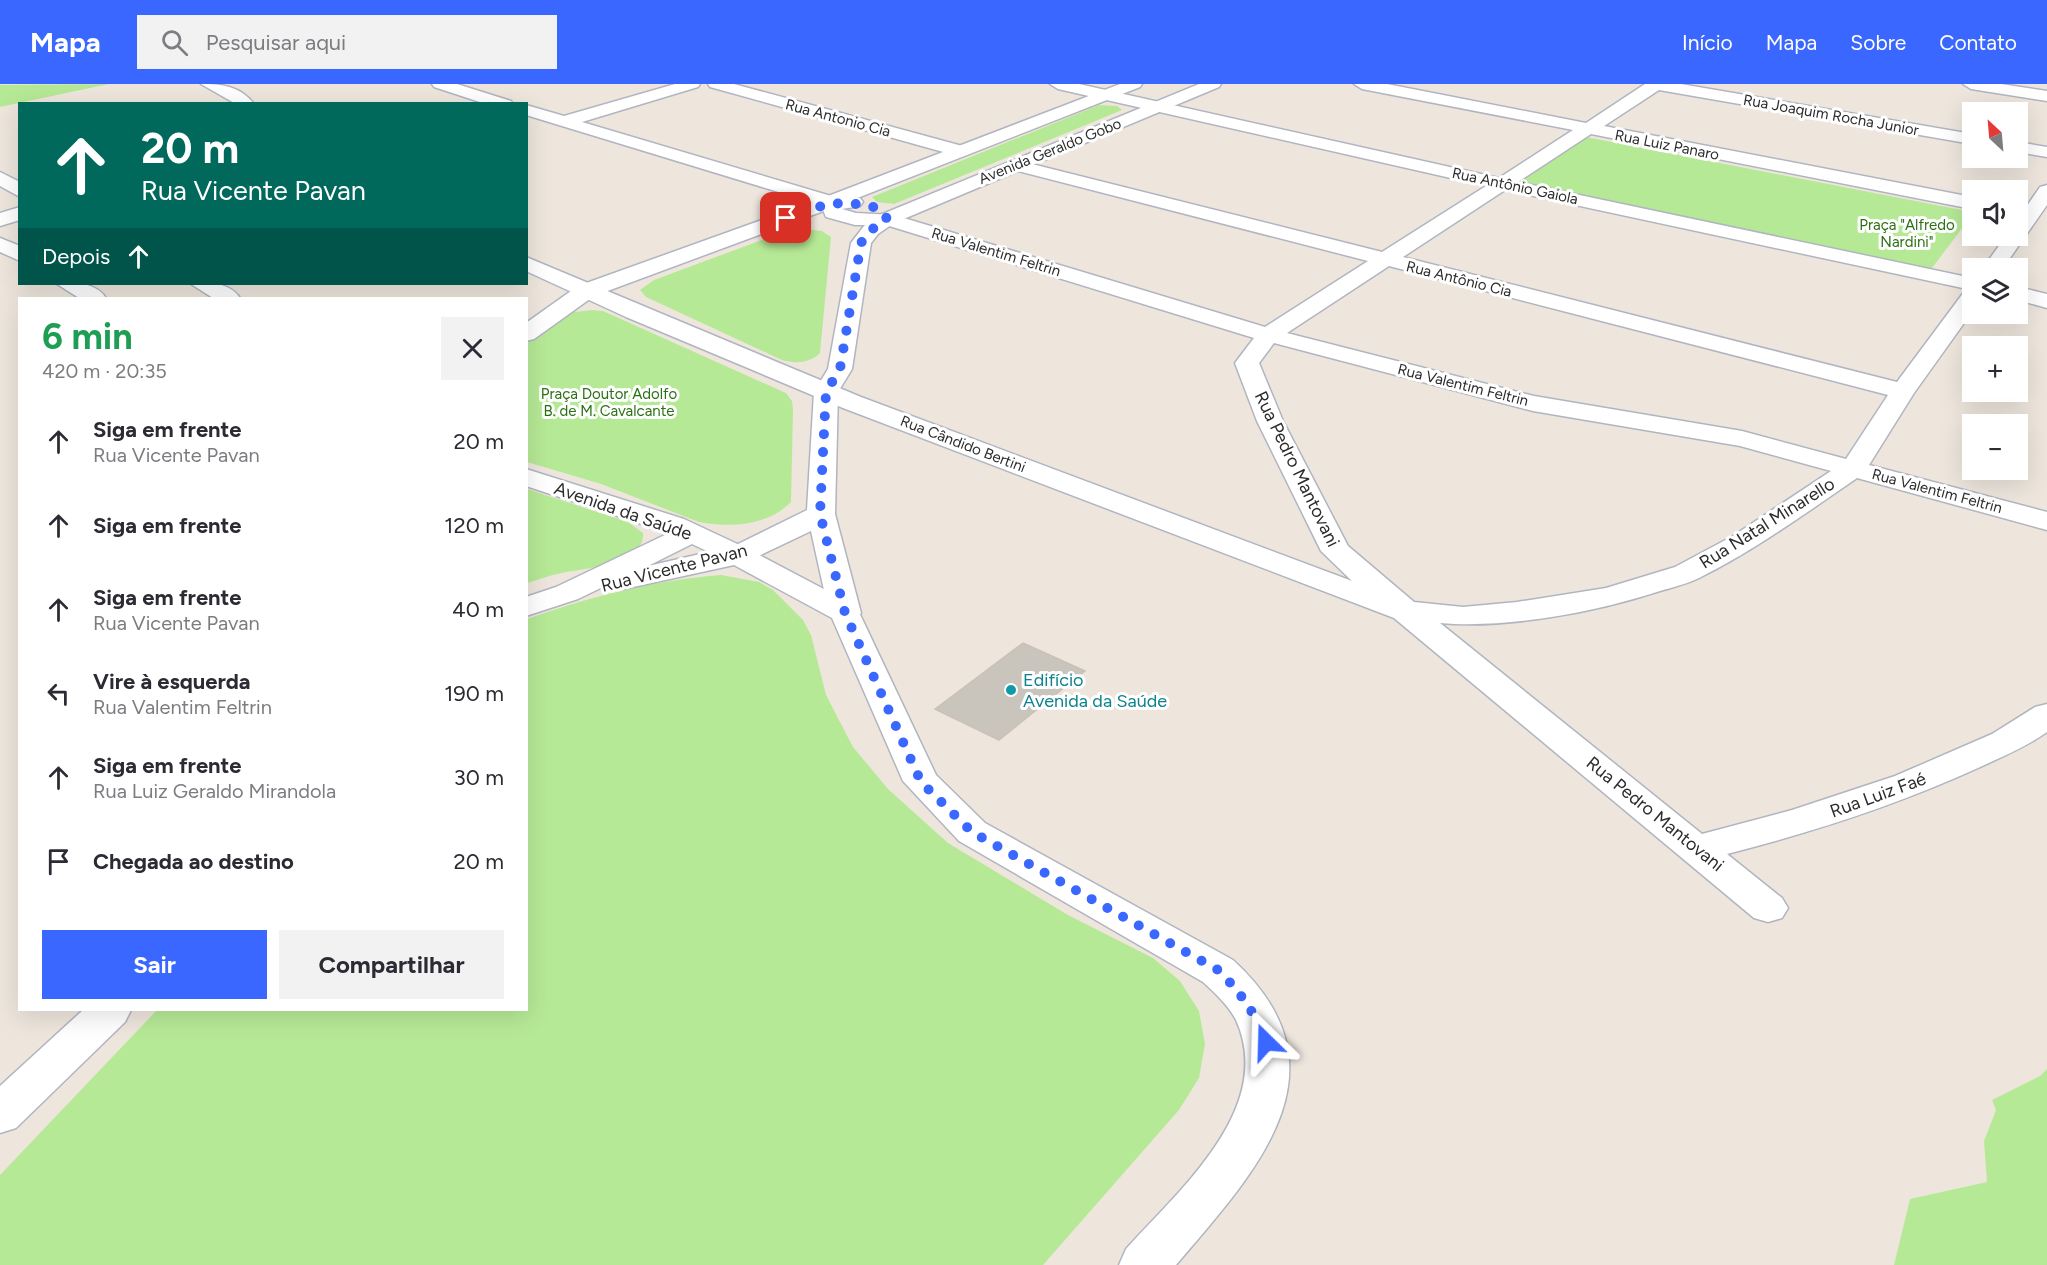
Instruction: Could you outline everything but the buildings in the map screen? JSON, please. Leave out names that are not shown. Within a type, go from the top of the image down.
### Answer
[{"type":"street","points":[[208,84],[237,95],[244,102]]},
{"type":"street","points":[[440,84],[498,102]]},
{"type":"street","points":[[536,130],[692,84]]},
{"type":"street","name":"Rua Antonio Cia","points":[[716,84],[960,152]]},
{"type":"street","name":"Rua Antônio Gaiola","points":[[1058,84],[1502,184],[1962,282]]},
{"type":"street","name":"Avenida Geraldo Gobo","points":[[528,333],[586,291],[830,202],[1134,84]]},
{"type":"street","name":"Avenida Geraldo Gobo","points":[[887,219],[1213,84]]},
{"type":"street","name":"Rua Luiz Panaro","points":[[1362,84],[1962,201]]},
{"type":"street","name":"Rua Pedro Mantovani","points":[[1656,84],[1268,335],[1248,363],[1270,422],[1336,551],[1404,611],[1768,908]]},
{"type":"street","name":"Rua Joaquim Rocha Junior","points":[[1656,84],[1962,137]]},
{"type":"street","points":[[1971,84],[2047,94]]},
{"type":"street","points":[[1998,84],[2047,94]]},
{"type":"street","name":"Rua Valentim Feltrin","points":[[528,111],[830,202],[833,213],[855,219],[887,219],[1268,335],[1533,403],[1742,439],[2047,521]]},
{"type":"street","points":[[2028,149],[2047,152]]},
{"type":"street","name":"Rua Antônio Cia","points":[[1016,165],[1903,391]]},
{"type":"street","points":[[0,178],[18,191]]},
{"type":"street","points":[[0,189],[18,192]]},
{"type":"street","points":[[2032,214],[2047,191]]},
{"type":"street","points":[[0,220],[18,214]]},
{"type":"street","points":[[887,219],[871,230],[861,243],[840,369],[826,392],[820,514],[845,613],[921,782],[972,832],[1218,970],[1240,992],[1257,1017],[1266,1042],[1266,1089],[1259,1113],[1246,1140],[1144,1265]]},
{"type":"street","points":[[0,244],[18,254]]},
{"type":"street","name":"Rua Cândido Bertini","points":[[528,263],[586,291],[826,392],[1404,611]]},
{"type":"street","points":[[70,285],[93,297]]},
{"type":"street","points":[[204,285],[227,297]]},
{"type":"street","points":[[2028,296],[2047,301]]},
{"type":"street","name":"Rua Natal Minarello","points":[[1404,611],[1463,616],[1516,611],[1621,594],[1686,573],[1743,542],[1853,469],[1903,391],[1962,311]]},
{"type":"street","name":"Avenida da Saúde","points":[[528,478],[674,525],[738,555],[845,613]]},
{"type":"street","name":"Rua Vicente Pavan","points":[[567,593],[738,555],[820,514]]},
{"type":"street","points":[[528,606],[567,593],[692,534]]},
{"type":"street","name":"Rua Luiz Faé","points":[[1697,848],[1795,825],[1929,777],[2033,728],[2047,715]]},
{"type":"street","points":[[0,1114],[109,1011]]},
{"type":"green space","points":[[109,84],[0,107],[0,85]]},
{"type":"green space","points":[[1099,105],[1117,106],[1122,110],[894,204],[877,202],[872,197]]},
{"type":"green space","name":"Praça \"Alfredo Nardini\"","points":[[1581,136],[1962,210],[1962,228],[1929,272],[1515,180]]},
{"type":"green space","points":[[805,229],[822,231],[831,237],[820,353],[807,361],[782,360],[646,297],[640,290],[654,280],[786,231]]},
{"type":"green space","name":"Praça Doutor Adolfo B. de M. Cavalcante","points":[[603,311],[786,393],[792,401],[793,409],[791,502],[782,510],[760,520],[736,525],[711,524],[699,522],[601,484],[528,462],[528,339],[566,313]]},
{"type":"green space","points":[[528,489],[628,522],[643,533],[641,544],[624,558],[598,567],[558,574],[528,583]]},
{"type":"green space","points":[[721,575],[759,582],[773,590],[803,620],[811,635],[826,695],[853,747],[888,789],[948,843],[1068,915],[1153,958],[1180,981],[1199,1011],[1205,1044],[1199,1078],[1179,1110],[1043,1265],[0,1265],[0,1175],[156,1011],[528,1011],[528,619],[622,591],[696,577]]},
{"type":"green space","points":[[2047,1069],[2047,1265],[1894,1265],[1910,1199],[1987,1182],[1984,1141],[1996,1110],[1992,1100],[2040,1076]]},
{"type":"place","name":"Edifício Avenida da Saúde","points":[[1011,690]]},
{"type":"route","points":[[786,218],[830,202],[858,203],[881,209],[887,219],[871,230],[861,243],[840,369],[826,392],[820,514],[845,613],[921,782],[972,832],[1218,970],[1240,992],[1257,1017],[1266,1042]]}]
